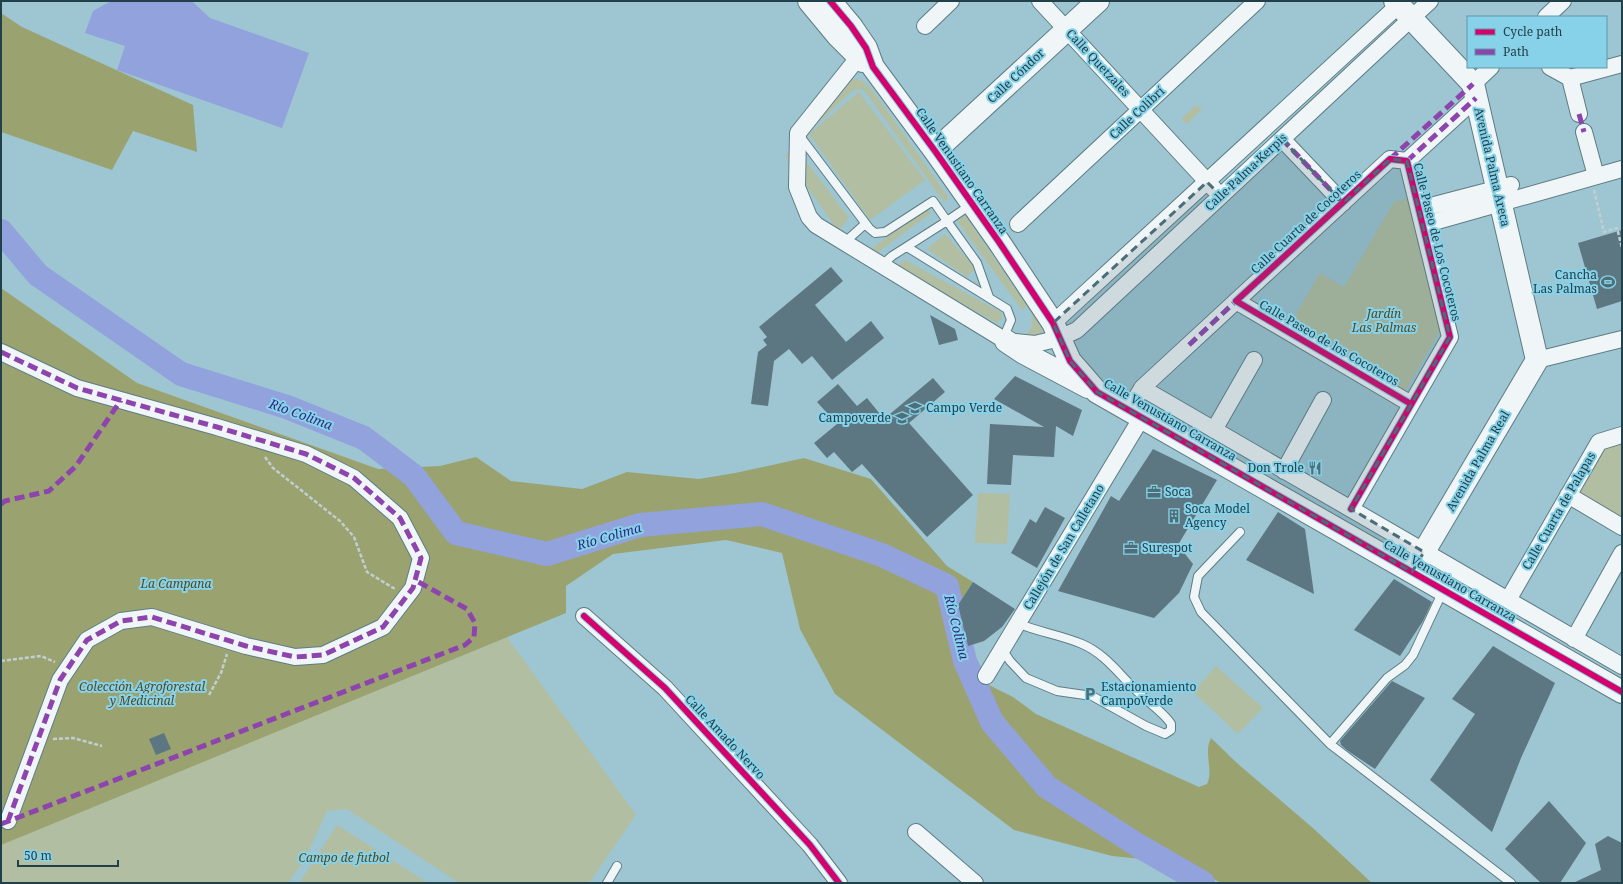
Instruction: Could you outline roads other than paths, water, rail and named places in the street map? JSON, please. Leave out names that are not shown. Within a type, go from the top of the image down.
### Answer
[{"type":"street","name":"Calle Venustiano Carranza","points":[[809,1],[838,36],[866,58]]},
{"type":"street","name":"Calle Venustiano Carranza","points":[[830,1],[852,26],[866,58],[973,203],[1056,331],[1070,361],[1096,392],[1622,692]]},
{"type":"street","points":[[924,26],[951,1]]},
{"type":"street","name":"Calle Quetzales","points":[[1040,1],[1220,196]]},
{"type":"street","name":"Calle Cóndor","points":[[935,151],[1098,1]]},
{"type":"street","name":"Calle Colibrí","points":[[1018,224],[1257,1]]},
{"type":"street","points":[[1547,16],[1563,1]]},
{"type":"street","points":[[1411,5],[1467,56]]},
{"type":"street","name":"Avenida Palma Areca","points":[[1411,5],[1467,64]]},
{"type":"street","name":"Calle Palma Kerpis","points":[[1056,331],[1077,330],[1282,139],[1411,5]]},
{"type":"street","name":"Calle Palma Kerpis","points":[[1056,331],[1207,182],[1411,5]]},
{"type":"street","points":[[866,58],[798,133],[797,188],[809,217],[816,225],[1024,353],[1096,392]]},
{"type":"street","points":[[1552,68],[1570,78],[1622,64]]},
{"type":"street","name":"Avenida Palma Areca","points":[[1471,68],[1480,78],[1543,359]]},
{"type":"street","points":[[1407,161],[1480,78]]},
{"type":"street","points":[[1570,78],[1579,114]]},
{"type":"street","points":[[1584,132],[1593,177]]},
{"type":"street","points":[[1282,139],[1343,203]]},
{"type":"street","name":"Calle Paseo de Los Cocoteros","points":[[1351,509],[1450,336],[1407,161],[1390,160]]},
{"type":"street","name":"Calle Cuarta de Cocoteros","points":[[1135,414],[1142,388],[1390,160]]},
{"type":"street","points":[[1421,217],[1506,194],[1593,177],[1622,169]]},
{"type":"street","name":"Calle Paseo de los Cocoteros","points":[[1236,301],[1411,404]]},
{"type":"street","points":[[1004,340],[1035,344],[1056,331]]},
{"type":"street","points":[[1543,359],[1622,339]]},
{"type":"street","points":[[1,352],[77,388],[306,454],[354,478],[400,518],[421,558],[413,588],[383,627],[323,655],[295,657],[231,642],[152,617],[121,621],[87,640],[60,680],[8,821]]},
{"type":"street","name":"Avenida Palma Real","points":[[1417,575],[1543,359]]},
{"type":"street","points":[[1214,430],[1254,360]]},
{"type":"street","name":"Calle Venustiano Carranza","points":[[1142,388],[1622,666]]},
{"type":"street","points":[[1284,471],[1323,400]]},
{"type":"street","name":"Callejón de San Calletano","points":[[986,676],[1135,414]]},
{"type":"street","name":"Calle Cuarta de Palapas","points":[[1508,600],[1599,442],[1622,436]]},
{"type":"street","points":[[1568,495],[1622,527]]},
{"type":"street","points":[[1574,638],[1622,553]]},
{"type":"street","name":"Calle Amado Nervo","points":[[584,616],[665,688],[810,845],[839,883]]},
{"type":"street","points":[[916,832],[975,883]]},
{"type":"lane","points":[[798,133],[865,224],[875,233],[885,232],[933,202],[977,263],[989,297]]},
{"type":"lane","points":[[882,265],[892,256],[947,222],[973,203]]},
{"type":"lane","points":[[845,242],[865,224]]},
{"type":"lane","points":[[907,247],[1007,309],[1011,320],[1004,340]]},
{"type":"lane","points":[[1240,532],[1198,576],[1194,598],[1201,612],[1330,744],[1511,883]]},
{"type":"lane","points":[[1330,744],[1387,678],[1405,665],[1413,655],[1443,590]]},
{"type":"lane","points":[[1002,649],[1010,661],[1026,678],[1057,691],[1092,696],[1165,734],[1171,730],[1171,724],[1158,710],[1138,693],[1110,663],[1083,644],[1049,632],[1028,628],[1017,623]]},
{"type":"lane","points":[[607,883],[617,866]]},
{"type":"water","points":[[111,1],[192,1],[210,18],[309,53],[282,128],[117,70],[125,46],[85,33],[93,11]]},
{"type":"waterway","name":"Río Colima","points":[[1,231],[38,275],[181,374],[287,407],[364,438],[414,476],[456,533],[547,554],[640,525],[762,514],[882,555],[947,586],[965,661],[992,722],[1047,787],[1139,846],[1203,883]]},
{"type":"place","name":"Cancha Las Palmas","points":[[1608,282]]},
{"type":"place","name":"Campo Verde","points":[[915,408]]},
{"type":"place","name":"Campoverde","points":[[902,418]]},
{"type":"place","name":"Don Trole","points":[[1315,468]]},
{"type":"place","name":"Soca","points":[[1154,492]]},
{"type":"place","name":"Soca Model Agency","points":[[1174,516]]},
{"type":"place","name":"Surespot","points":[[1131,548]]},
{"type":"place","name":"Estacionamiento CampoVerde","points":[[1090,694]]},
{"type":"park label","name":"Jardín Las Palmas","points":[[1384,321]]},
{"type":"park label","name":"La Campana","points":[[176,584]]},
{"type":"park label","name":"Colección Agroforestal y Medicinal","points":[[142,694]]},
{"type":"park label","name":"Campo de futbol","points":[[344,858]]}]
